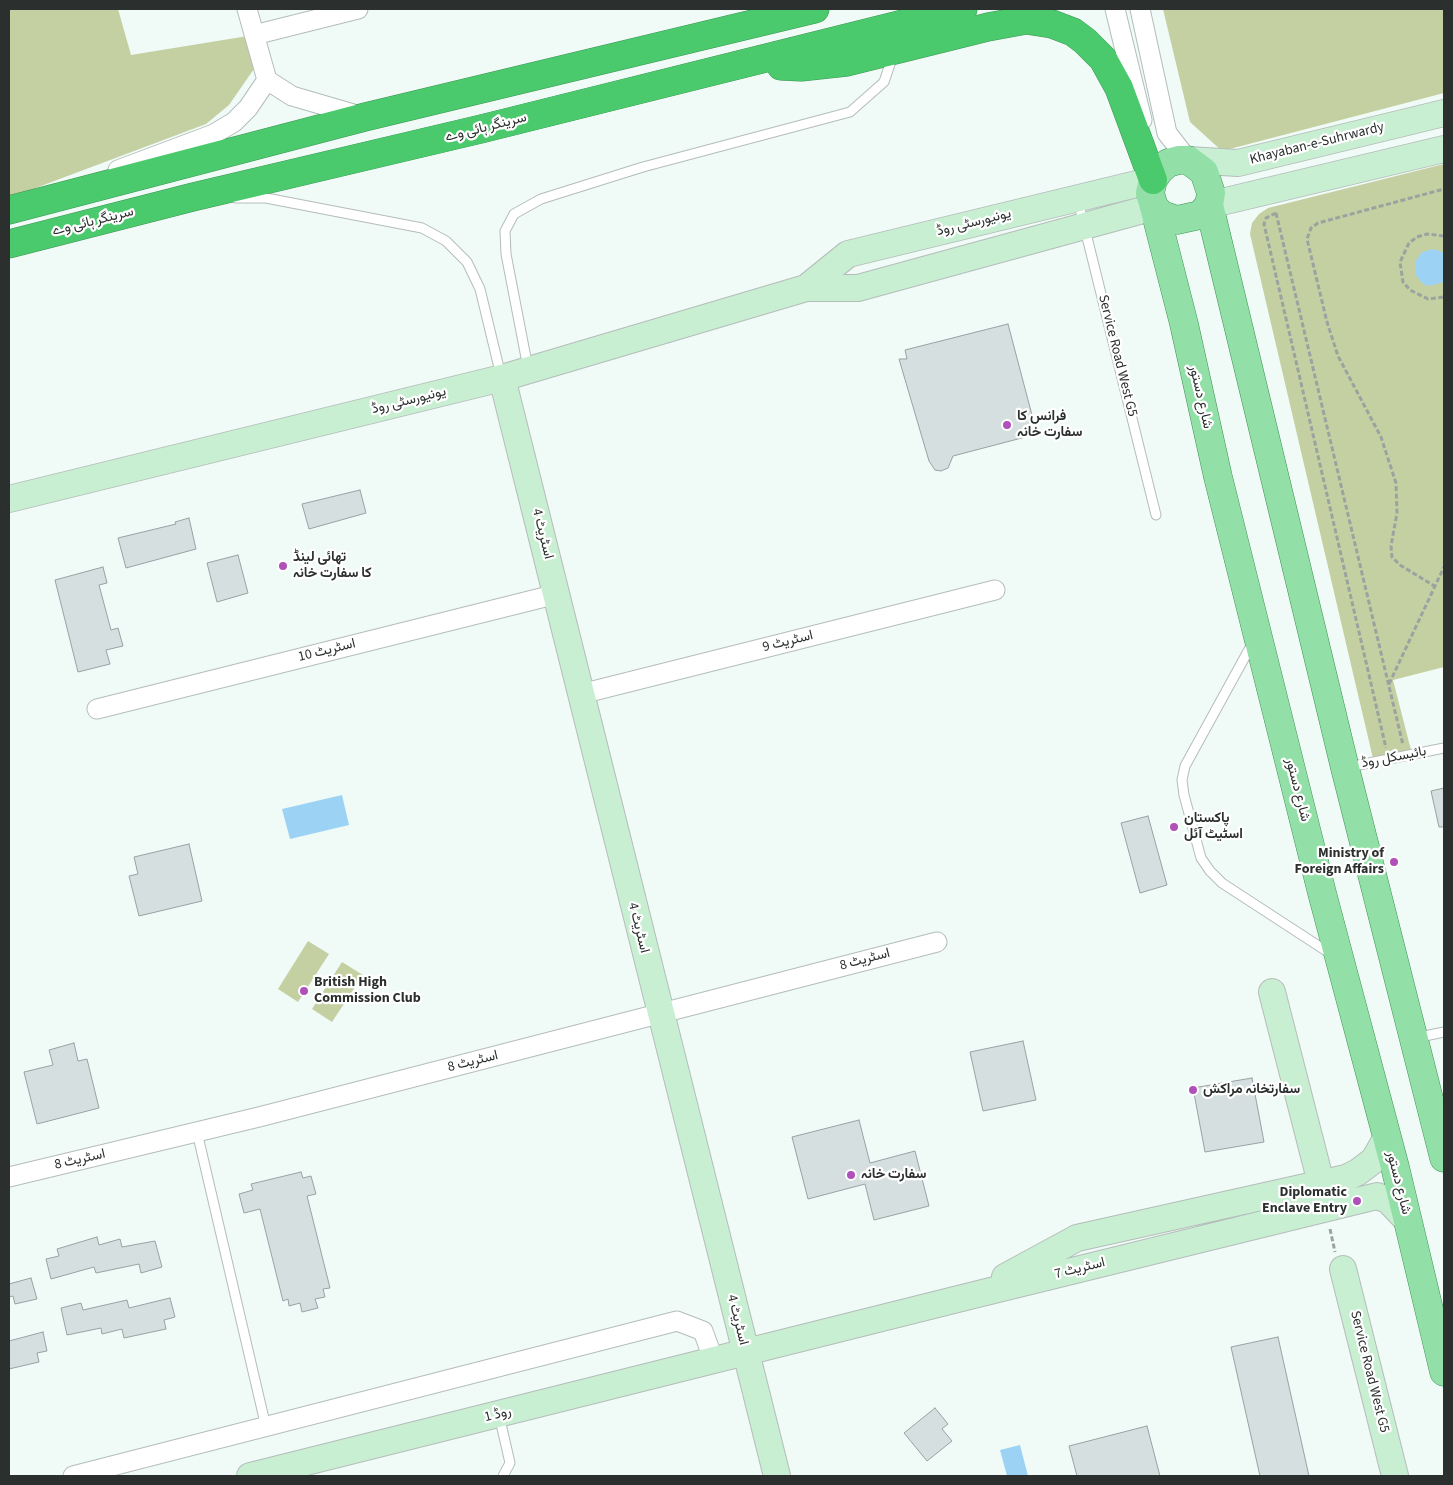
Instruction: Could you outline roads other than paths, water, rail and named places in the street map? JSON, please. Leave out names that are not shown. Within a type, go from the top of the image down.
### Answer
[{"type":"highway","points":[[9,210],[365,117],[815,9]]},
{"type":"highway","name":"سرینگر ہائی وے","points":[[9,244],[193,197],[481,129],[963,9]]},
{"type":"highway","points":[[741,64],[801,67],[847,62],[988,27],[1026,20],[1052,24],[1074,32],[1085,40],[1103,60],[1118,88],[1156,175]]},
{"type":"main road","points":[[1209,205],[1200,215],[1177,220],[1162,215],[1154,207],[1150,193],[1156,175],[1168,163],[1188,160],[1204,172],[1211,193],[1209,205],[1345,768],[1444,1158]]},
{"type":"main road","name":"شارع دستور","points":[[1154,207],[1184,324],[1218,477],[1408,1220],[1444,1372]]},
{"type":"street","points":[[247,9],[267,80],[292,96],[365,117]]},
{"type":"street","points":[[254,35],[358,9]]},
{"type":"street","points":[[1114,9],[1156,175]]},
{"type":"street","points":[[1140,9],[1167,133],[1188,160]]},
{"type":"street","points":[[9,210],[214,134],[234,122],[248,108],[267,80]]},
{"type":"street","name":"Khayaban-e-Suhrwardy","points":[[1188,160],[1238,163],[1444,113]]},
{"type":"street","points":[[1209,205],[1444,149]]},
{"type":"street","points":[[1285,152],[1294,185]]},
{"type":"street","name":"یونیورسٹی روڈ","points":[[806,288],[848,254],[1078,198],[1156,175]]},
{"type":"street","name":"یونیورسٹی روڈ","points":[[9,499],[529,371],[806,288],[858,288],[1154,207]]},
{"type":"street","name":"اسٹریٹ 4","points":[[502,378],[558,594],[659,1014],[777,1476]]},
{"type":"street","name":"اسٹریٹ 9","points":[[581,694],[995,590]]},
{"type":"street","name":"اسٹریٹ 10","points":[[97,709],[558,594]]},
{"type":"street","name":"اسٹریٹ 8","points":[[9,1177],[197,1132],[937,942]]},
{"type":"street","points":[[1272,992],[1321,1183]]},
{"type":"street","points":[[974,1295],[1077,1238],[1321,1183],[1358,1172],[1374,1160],[1387,1137]]},
{"type":"street","name":"اسٹریٹ 7","points":[[745,1353],[1377,1196],[1388,1200],[1408,1220]]},
{"type":"street","name":"Service Road West G5","points":[[1340,1263],[1395,1476]]},
{"type":"street","points":[[73,1476],[677,1321],[703,1331],[714,1361]]},
{"type":"street","name":"روڈ 1","points":[[250,1476],[745,1353]]},
{"type":"lane","points":[[529,371],[506,254],[505,231],[514,214],[541,199],[643,167],[850,112],[884,82],[895,50]]},
{"type":"lane","points":[[193,197],[266,198],[284,201],[422,228],[446,241],[467,262],[480,289],[502,378]]},
{"type":"lane","name":"Service Road West G5","points":[[1078,198],[1156,515]]},
{"type":"lane","points":[[1258,634],[1185,766],[1182,780],[1184,795],[1201,858],[1210,871],[1222,883],[1340,959]]},
{"type":"lane","name":"بائیسکل روڈ","points":[[1345,768],[1444,748]]},
{"type":"lane","points":[[1414,1038],[1444,1032]]},
{"type":"lane","points":[[197,1132],[266,1427]]},
{"type":"lane","points":[[499,1415],[510,1463],[503,1476]]},
{"type":"water","points":[[1434,249],[1444,253],[1444,282],[1429,286],[1423,284],[1415,274],[1415,262],[1422,252]]},
{"type":"water","points":[[342,795],[349,825],[290,839],[282,809]]},
{"type":"water","points":[[1020,1445],[1028,1476],[1007,1476],[1000,1450]]},
{"type":"place","name":"فرانس کا سفارت خانہ","points":[[1007,425]]},
{"type":"place","name":"تھائی لینڈ کا سفارت خانہ","points":[[283,566]]},
{"type":"place","name":"پاکستان اسٹیٹ آئل","points":[[1174,827]]},
{"type":"place","name":"Ministry of Foreign Affairs","points":[[1394,862]]},
{"type":"place","name":"British High Commission Club","points":[[304,991]]},
{"type":"place","name":"سفارتخانہ مراکش","points":[[1193,1090]]},
{"type":"place","name":"سفارت خانہ","points":[[851,1175]]},
{"type":"place","name":"Diplomatic Enclave Entry","points":[[1357,1201]]}]
